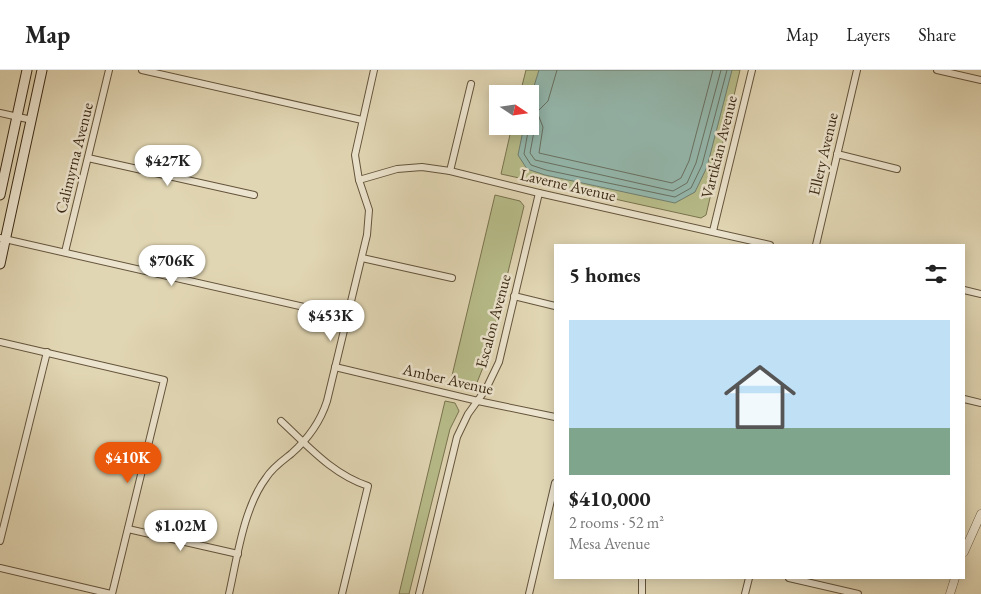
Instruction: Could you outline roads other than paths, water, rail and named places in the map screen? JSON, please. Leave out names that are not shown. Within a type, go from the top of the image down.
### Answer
[{"type":"main road","points":[[0,195],[27,70]]},
{"type":"main road","points":[[0,264],[3,238],[32,120],[42,70]]},
{"type":"street","name":"Calimyrna Avenue","points":[[65,252],[109,70]]},
{"type":"street","points":[[142,70],[362,120]]},
{"type":"street","points":[[229,594],[248,513],[256,494],[266,477],[313,430],[322,417],[327,401],[367,235],[369,210],[359,180],[355,155],[374,70]]},
{"type":"street","name":"Vartikian Avenue","points":[[713,232],[752,70]]},
{"type":"street","name":"Ellery Avenue","points":[[816,244],[857,70]]},
{"type":"street","points":[[937,70],[981,80]]},
{"type":"street","points":[[450,171],[471,84]]},
{"type":"street","points":[[0,113],[32,120]]},
{"type":"street","points":[[837,154],[898,168]]},
{"type":"street","points":[[88,158],[254,195]]},
{"type":"street","name":"Laverne Avenue","points":[[359,180],[397,168],[422,167],[450,171],[538,193],[766,244]]},
{"type":"street","name":"Escalon Avenue","points":[[419,594],[457,437],[468,414],[490,383],[499,362],[538,193]]},
{"type":"street","points":[[3,238],[348,316]]},
{"type":"street","points":[[362,258],[452,278]]},
{"type":"street","points":[[965,290],[981,294]]},
{"type":"street","points":[[514,296],[554,306]]},
{"type":"street","points":[[0,342],[164,380],[111,594],[0,568]]},
{"type":"street","points":[[0,541],[47,352]]},
{"type":"street","name":"Amber Avenue","points":[[335,367],[554,417]]},
{"type":"street","points":[[965,399],[981,403]]},
{"type":"street","points":[[281,420],[329,466],[342,475],[368,486],[342,594]]},
{"type":"street","points":[[529,594],[554,487]]},
{"type":"street","points":[[965,550],[981,514]]},
{"type":"street","points":[[128,529],[238,554]]},
{"type":"street","points":[[642,579],[642,594]]},
{"type":"street","points":[[745,594],[749,579]]},
{"type":"street","points":[[793,579],[858,594]]},
{"type":"street","points":[[950,594],[955,579]]},
{"type":"water","points":[[539,70],[732,70],[707,167],[695,192],[675,203],[545,175],[527,169],[518,155],[522,135],[539,135],[539,85],[534,85]]}]
